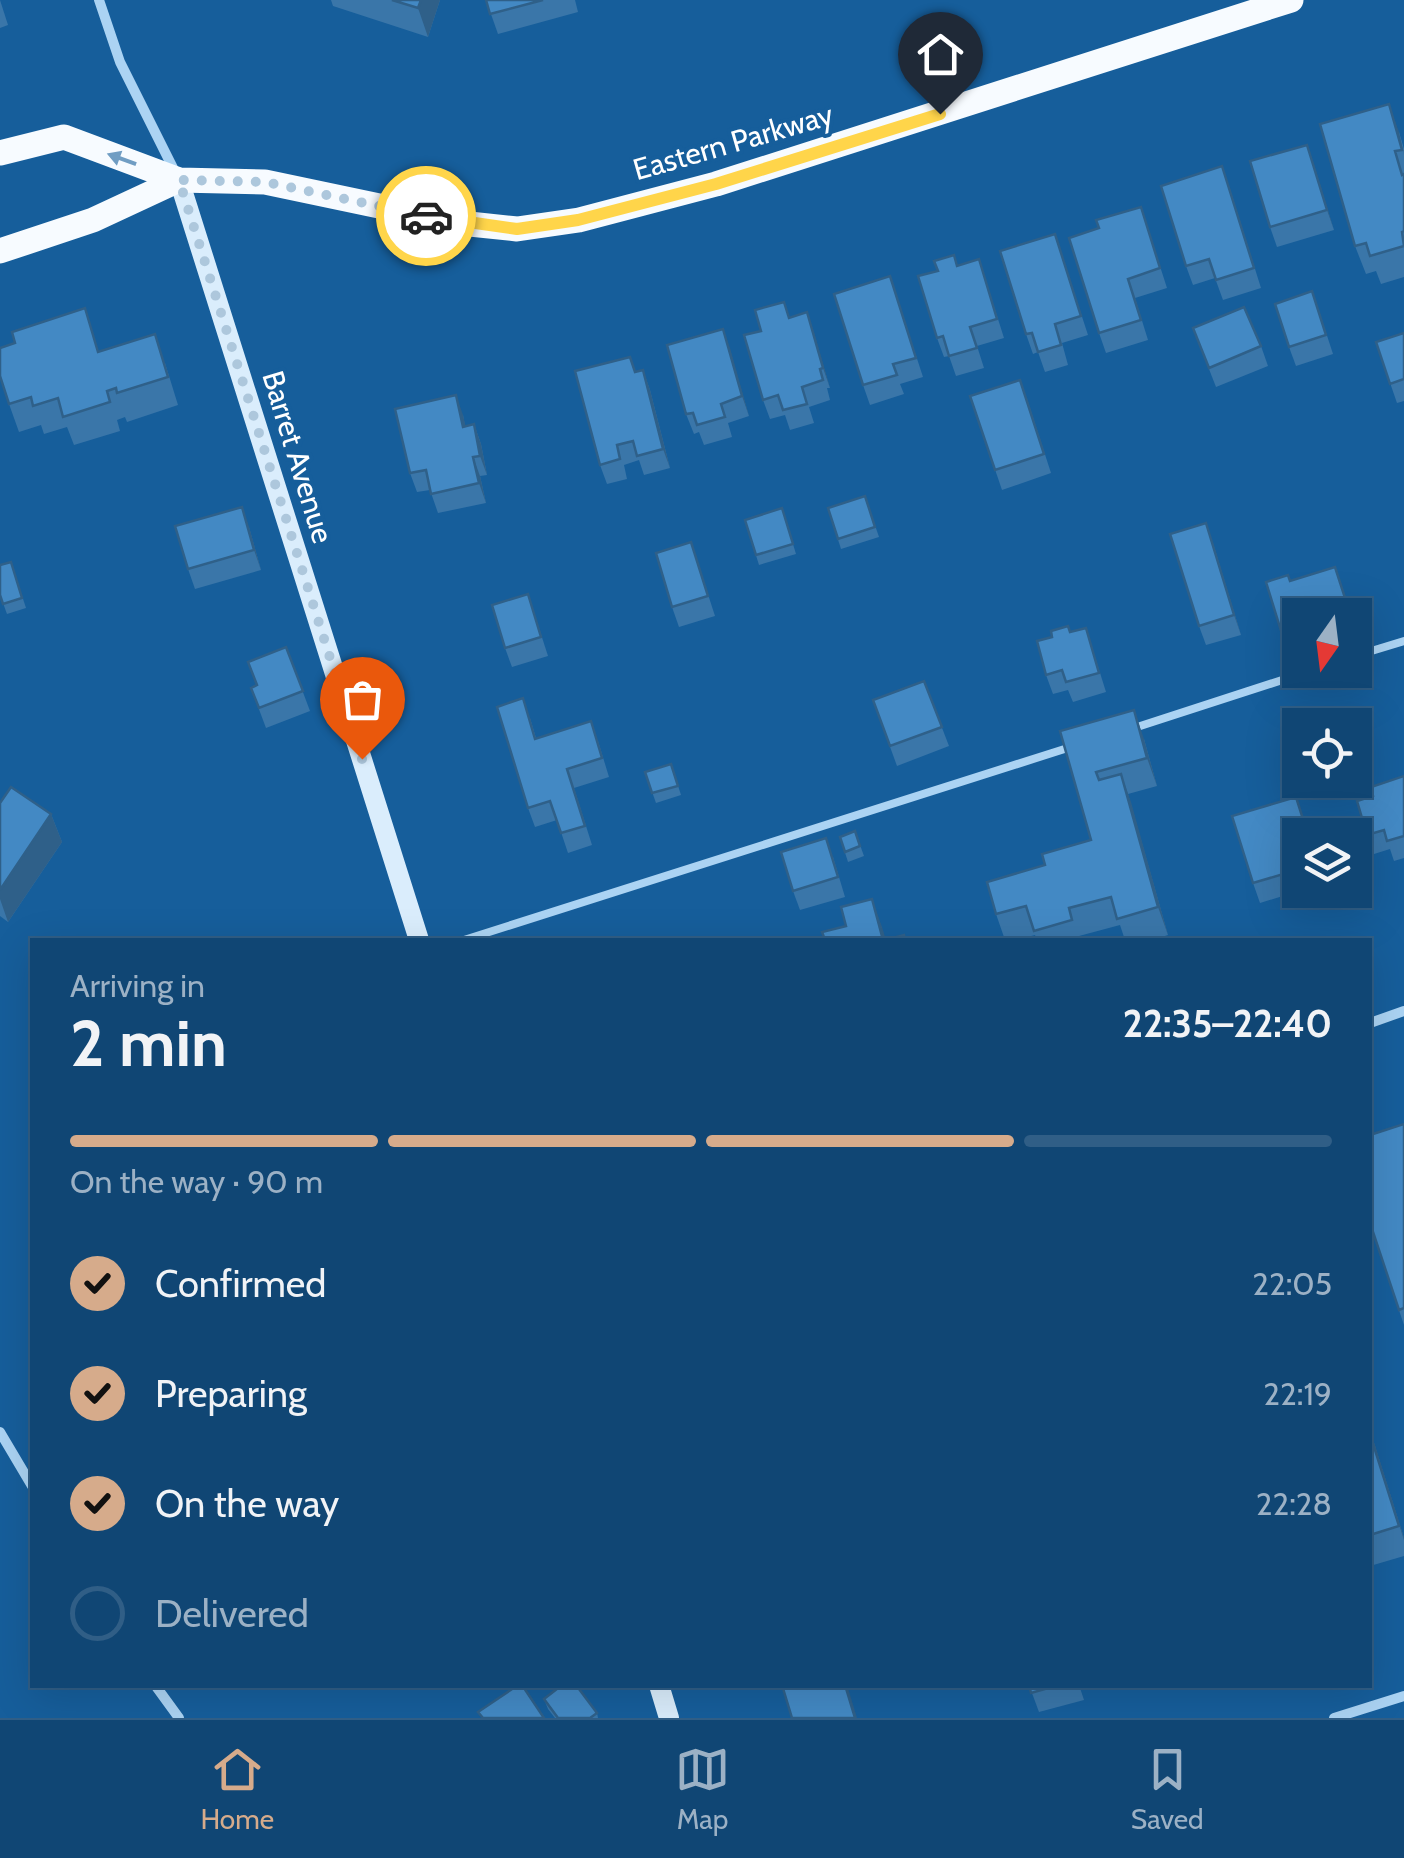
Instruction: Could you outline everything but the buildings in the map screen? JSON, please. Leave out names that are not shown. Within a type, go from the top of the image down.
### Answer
[{"type":"main road","name":"Eastern Parkway","points":[[0,153],[64,137],[179,180],[265,182],[460,223],[517,229],[578,220],[735,178],[1290,0]]},
{"type":"main road","name":"Eastern Parkway","points":[[0,252],[93,220],[179,180]]},
{"type":"street","name":"Barret Avenue","points":[[100,0],[120,62],[179,180],[417,938]]},
{"type":"street","points":[[1372,1021],[1404,1012]]},
{"type":"street","points":[[0,1432],[30,1483]]},
{"type":"street","points":[[157,1688],[179,1718]]},
{"type":"street","points":[[660,1688],[669,1718]]},
{"type":"street","points":[[1334,1718],[1404,1696]]},
{"type":"lane","points":[[1372,651],[1404,641]]},
{"type":"lane","points":[[1125,730],[1282,680]]},
{"type":"lane","points":[[470,938],[1090,741]]},
{"type":"way so far","points":[[362,759],[179,180],[265,182],[426,216]]},
{"type":"route","points":[[426,216],[517,229],[578,220],[716,184],[940,114]]}]
